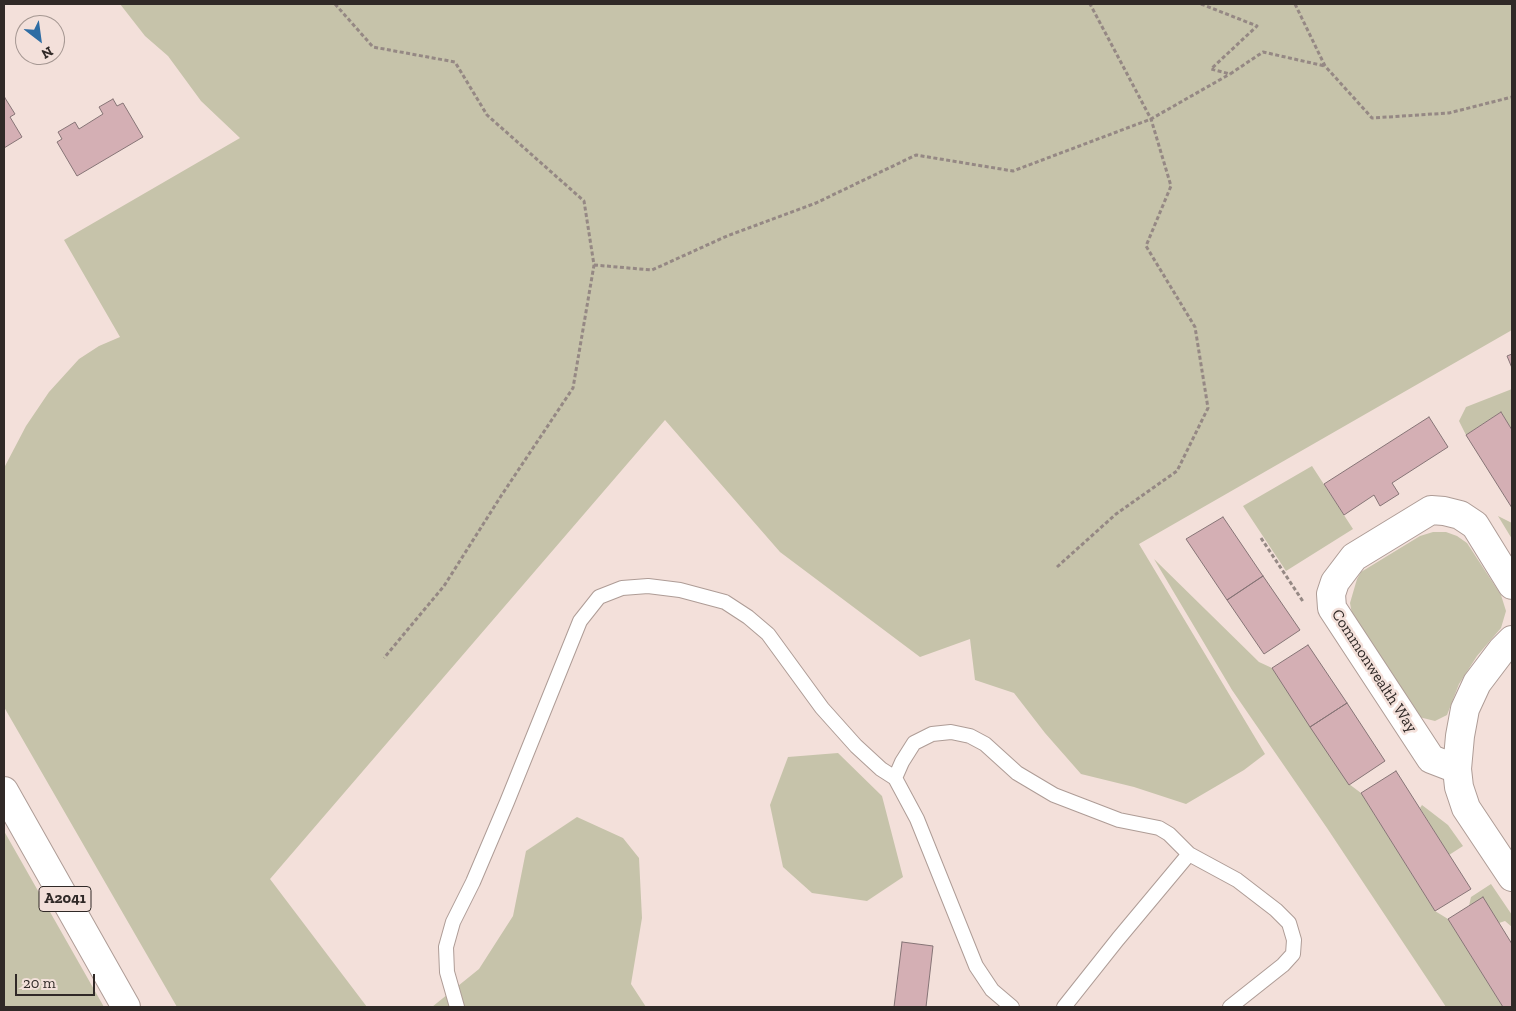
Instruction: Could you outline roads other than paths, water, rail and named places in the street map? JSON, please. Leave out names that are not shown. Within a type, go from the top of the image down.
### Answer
[{"type":"street","name":"Commonwealth Way","points":[[1457,769],[1431,759],[1332,608],[1331,594],[1335,582],[1354,557],[1431,510],[1444,510],[1460,515],[1475,524],[1512,585]]},
{"type":"street","points":[[1512,640],[1477,683],[1465,708],[1457,769],[1459,787],[1466,808],[1512,877]]},
{"type":"street","name":"A2041","points":[[4,791],[126,1007]]},
{"type":"lane","points":[[457,1007],[447,972],[446,947],[453,922],[473,882],[507,802],[580,621],[599,597],[622,588],[648,586],[680,590],[725,602],[748,617],[768,634],[822,708],[856,746],[881,769],[895,778],[917,819],[976,966],[992,990],[1012,1007]]},
{"type":"lane","points":[[895,778],[914,743],[932,734],[951,732],[970,736],[985,744],[1017,773],[1054,794],[1119,820],[1159,828],[1169,834],[1189,854],[1237,880],[1276,910],[1289,923],[1294,940],[1293,954],[1283,965],[1230,1007]]},
{"type":"lane","points":[[1064,1007],[1189,854]]}]
